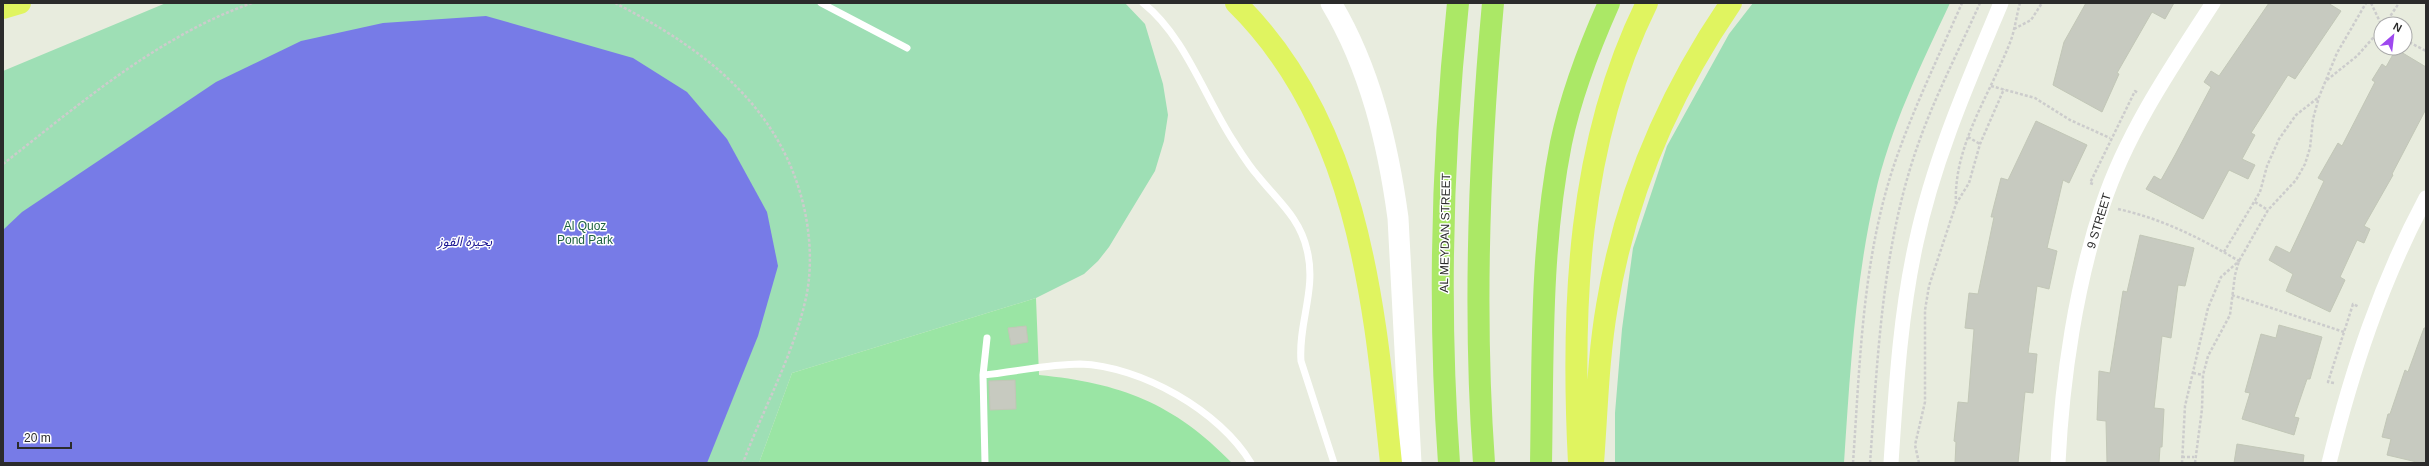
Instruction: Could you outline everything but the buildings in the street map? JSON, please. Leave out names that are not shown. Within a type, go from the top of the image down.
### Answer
[{"type":"highway","points":[[3,8],[20,3]]},
{"type":"highway","points":[[1236,3],[1258,28],[1293,75],[1321,127],[1348,195],[1366,263],[1391,463]]},
{"type":"highway","points":[[1579,463],[1577,382],[1580,274],[1587,206],[1596,150],[1615,80],[1647,3]]},
{"type":"highway","points":[[1593,463],[1606,306],[1613,270],[1632,199],[1653,143],[1675,96],[1712,32],[1731,3]]},
{"type":"main road","points":[[1331,3],[1362,67],[1382,132],[1398,218],[1411,463]]},
{"type":"main road","name":"AL MEYDAN STREET","points":[[1449,463],[1443,286],[1447,136],[1458,3]]},
{"type":"main road","points":[[1484,463],[1479,268],[1482,148],[1489,46],[1494,3]]},
{"type":"main road","points":[[1541,463],[1543,294],[1554,180],[1571,104],[1582,67],[1609,3]]},
{"type":"street","points":[[1891,463],[1901,328],[1916,242],[1944,144],[2001,3]]},
{"type":"street","name":"9 STREET","points":[[2058,463],[2060,417],[2070,343],[2086,267],[2102,205],[2122,160],[2152,100],[2213,3]]},
{"type":"street","points":[[2329,463],[2348,387],[2373,312],[2405,237],[2426,198]]},
{"type":"lane","points":[[821,3],[907,48]]},
{"type":"lane","points":[[1143,3],[1160,20],[1181,49],[1223,126],[1257,176],[1290,212],[1301,230],[1311,269],[1309,295],[1300,346],[1301,361],[1334,463]]},
{"type":"lane","points":[[984,463],[983,375],[987,338]]},
{"type":"lane","points":[[983,375],[1080,364],[1120,371],[1157,384],[1192,404],[1223,429],[1252,463]]},
{"type":"path","points":[[3,164],[131,66],[186,33],[252,3]]},
{"type":"path","points":[[615,3],[657,25],[706,58],[738,87],[766,121],[789,160],[800,190],[808,227],[810,264],[805,301],[795,337],[743,463]]},
{"type":"path","points":[[1853,463],[1863,312],[1868,273],[1885,200],[1893,169],[1916,105],[1962,3]]},
{"type":"path","points":[[1956,204],[1958,170],[1968,137],[2014,29],[2020,3]]},
{"type":"path","points":[[2014,29],[2031,20],[2042,3]]},
{"type":"path","points":[[2194,463],[2202,409],[2203,375],[2208,356],[2230,315],[2232,295],[2239,261],[2268,210],[2296,180],[2305,164],[2310,148],[2313,119],[2319,96],[2337,53],[2366,3]]},
{"type":"path","points":[[2371,3],[2377,16]]},
{"type":"path","points":[[2390,16],[2399,3]]},
{"type":"path","points":[[2326,80],[2357,56],[2373,38]]},
{"type":"path","points":[[2413,44],[2426,51]]},
{"type":"path","points":[[1991,86],[2035,98],[2070,120],[2110,138]]},
{"type":"path","points":[[1918,463],[1915,445],[1925,402],[1927,295],[1956,204],[1969,183],[1980,144],[2004,89]]},
{"type":"path","points":[[2224,252],[2255,202],[2279,139],[2296,115],[2319,96]]},
{"type":"path","points":[[1968,137],[1980,144]]},
{"type":"path","points":[[2255,202],[2268,210]]},
{"type":"path","points":[[2102,205],[2163,221],[2239,261]]},
{"type":"path","points":[[2182,463],[2184,419],[2202,328],[2216,288],[2229,268],[2239,261]]},
{"type":"path","points":[[2232,295],[2344,332]]},
{"type":"path","points":[[2348,387],[2328,382],[2353,304],[2373,312]]},
{"type":"path","points":[[2193,373],[2203,375]]},
{"type":"path","points":[[2182,457],[2194,457]]},
{"type":"green space","name":"بحيرة القوز","points":[[166,3],[1125,3],[1145,24],[1163,84],[1168,115],[1164,141],[1155,171],[1109,247],[1098,261],[1084,274],[1036,298],[792,373],[759,463],[3,463],[3,71]]},
{"type":"green space","points":[[1753,3],[1950,3],[1907,97],[1889,145],[1875,195],[1868,228],[1854,328],[1844,463],[1615,463],[1615,413],[1622,329],[1633,248],[1667,146],[1729,34]]},
{"type":"green space","points":[[1036,298],[1039,375],[1095,384],[1144,400],[1167,411],[1189,425],[1232,463],[759,463],[792,373]]},
{"type":"water","name":"بحيرة القوز","points":[[486,16],[633,58],[687,92],[727,139],[767,212],[778,266],[758,336],[707,463],[3,463],[3,230],[22,212],[216,82],[301,41],[383,23]]},
{"type":"park label","name":"Al Quoz Pond Park","points":[[585,233]]}]
